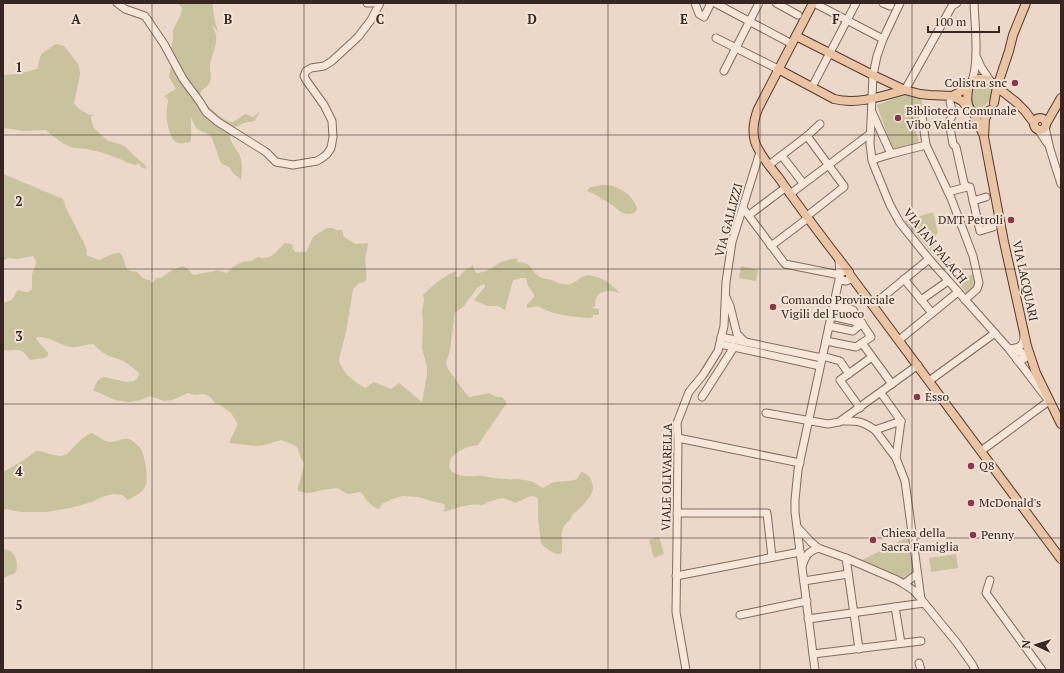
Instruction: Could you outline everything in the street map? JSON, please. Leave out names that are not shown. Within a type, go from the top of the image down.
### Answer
[{"type":"main road","points":[[807,3],[807,15]]},
{"type":"main road","points":[[814,3],[761,102],[755,117],[755,142],[769,165],[839,260],[845,277],[857,284],[1061,559]]},
{"type":"main road","points":[[994,103],[994,84],[1009,51],[1013,35],[1026,3]]},
{"type":"main road","points":[[796,36],[904,90],[962,101],[971,110],[981,114],[989,111],[998,95],[1004,94],[1009,96]]},
{"type":"main road","points":[[778,70],[812,86],[834,99],[840,100],[848,101],[872,99],[904,90]]},
{"type":"main road","points":[[951,99],[961,92],[970,82],[975,79],[984,79],[994,84],[1041,123],[1052,113],[1061,98]]},
{"type":"main road","points":[[970,82],[968,95],[971,110]]},
{"type":"main road","name":"VIA LACQUARI","points":[[971,110],[984,137],[1004,242],[1029,355],[1036,373],[1061,424]]},
{"type":"main road","name":"VIA LACQUARI","points":[[984,137],[986,119],[989,111]]},
{"type":"street","points":[[117,3],[125,9],[144,16],[164,44],[183,79],[206,112],[218,122],[266,152],[276,162],[293,165],[316,161],[322,158],[331,148],[333,137],[332,121],[324,105],[306,80],[304,76],[306,71],[311,68],[324,66],[332,61],[358,37],[380,3]]},
{"type":"street","points":[[367,3],[372,3]]},
{"type":"street","points":[[695,3],[699,14],[704,17],[711,3]]},
{"type":"street","points":[[715,3],[792,44]]},
{"type":"street","points":[[724,71],[759,3]]},
{"type":"street","points":[[776,3],[798,14]]},
{"type":"street","points":[[814,3],[883,39]]},
{"type":"street","points":[[812,86],[856,3]]},
{"type":"street","points":[[883,3],[890,6],[891,3]]},
{"type":"street","name":"VIA JAN PALACH","points":[[900,3],[883,39],[877,56],[873,75],[870,143],[871,156],[890,205],[900,223],[948,281],[1009,349],[1049,401]]},
{"type":"street","points":[[904,90],[952,6],[957,3]]},
{"type":"street","points":[[970,82],[974,75],[976,56],[974,3]]},
{"type":"street","points":[[716,38],[778,70]]},
{"type":"street","points":[[976,56],[981,67],[994,84]]},
{"type":"street","points":[[951,99],[953,114],[949,122],[953,144],[956,147],[964,183],[967,187],[970,187],[980,231],[993,227]]},
{"type":"street","points":[[872,110],[891,154]]},
{"type":"street","points":[[922,116],[926,145],[948,192],[973,256],[979,283],[977,289],[965,300]]},
{"type":"street","points":[[1041,123],[1061,184]]},
{"type":"street","points":[[769,165],[807,136],[820,124]]},
{"type":"street","points":[[749,215],[803,183],[871,133]]},
{"type":"street","points":[[771,246],[844,187],[807,136]]},
{"type":"street","points":[[859,143],[870,143]]},
{"type":"street","points":[[859,143],[871,156],[891,154],[926,145]]},
{"type":"street","name":"VIA GALLIZZI","points":[[725,296],[732,242],[760,152]]},
{"type":"street","points":[[782,156],[803,183]]},
{"type":"street","points":[[948,192],[967,187]]},
{"type":"street","points":[[973,201],[986,197]]},
{"type":"street","points":[[743,208],[785,264],[845,277],[837,290],[833,305],[800,463],[794,500],[815,670]]},
{"type":"street","points":[[873,305],[929,259]]},
{"type":"street","points":[[904,280],[932,313]]},
{"type":"street","points":[[921,300],[948,281]]},
{"type":"street","points":[[899,340],[958,292]]},
{"type":"street","points":[[725,296],[730,306],[737,334],[745,342]]},
{"type":"street","name":"VIALE OLIVARELLA","points":[[686,670],[676,612],[677,423],[689,392],[703,375],[718,351],[724,326],[725,296]]},
{"type":"street","points":[[826,341],[856,347],[871,337],[853,310],[833,305]]},
{"type":"street","points":[[831,316],[862,323]]},
{"type":"street","points":[[829,326],[853,331],[862,323]]},
{"type":"street","points":[[929,381],[995,333]]},
{"type":"street","points":[[1009,349],[1021,346],[1023,344],[1024,336]]},
{"type":"street","points":[[721,341],[745,342],[840,361],[849,374]]},
{"type":"street","points":[[721,341],[734,347],[820,366]]},
{"type":"street","points":[[862,343],[892,384]]},
{"type":"street","points":[[702,397],[734,347]]},
{"type":"street","points":[[1009,349],[1029,355]]},
{"type":"street","points":[[1017,360],[1024,359],[1029,355]]},
{"type":"street","points":[[860,408],[840,380],[872,357]]},
{"type":"street","points":[[841,421],[918,365]]},
{"type":"street","points":[[881,392],[901,421],[896,458]]},
{"type":"street","points":[[981,451],[1049,401]]},
{"type":"street","points":[[766,413],[828,424],[841,421],[858,421],[867,424],[875,430],[896,458],[905,481],[922,601]]},
{"type":"street","points":[[875,430],[901,421]]},
{"type":"street","points":[[678,438],[800,463]]},
{"type":"street","points":[[677,513],[767,513],[772,557]]},
{"type":"street","points":[[798,528],[818,548],[846,558],[904,584],[913,590],[957,643],[975,670]]},
{"type":"street","points":[[799,543],[811,542]]},
{"type":"street","points":[[799,543],[809,553]]},
{"type":"street","points":[[802,568],[805,558],[809,553],[818,548]]},
{"type":"street","points":[[676,576],[800,552]]},
{"type":"street","points":[[846,558],[859,649]]},
{"type":"street","points":[[804,581],[848,574]]},
{"type":"street","points":[[904,584],[917,574]]},
{"type":"street","points":[[990,580],[986,593],[1042,670]]},
{"type":"street","points":[[808,620],[895,607],[922,601]]},
{"type":"street","points":[[740,615],[807,602]]},
{"type":"street","points":[[895,607],[901,643]]},
{"type":"street","points":[[813,654],[921,641]]},
{"type":"shaded area","points":[[178,3],[212,3],[213,5],[214,18],[218,33],[212,25],[216,33],[216,40],[210,63],[211,80],[200,94],[204,101],[213,111],[224,119],[232,122],[245,114],[253,117],[260,112],[252,122],[247,122],[225,131],[230,134],[232,142],[241,160],[241,180],[229,167],[222,164],[212,138],[206,133],[197,129],[191,118],[191,142],[175,142],[169,130],[167,124],[168,100],[164,96],[176,89],[169,77],[172,61],[171,49],[173,30],[181,14],[182,8]]},
{"type":"shaded area","points":[[56,44],[64,46],[78,64],[80,75],[74,103],[78,108],[89,115],[94,114],[91,119],[94,128],[108,141],[126,147],[145,165],[147,169],[141,167],[139,163],[136,165],[100,152],[68,146],[59,141],[46,130],[24,131],[3,128],[3,75],[17,74],[37,69],[41,54]]},
{"type":"shaded area","points":[[983,81],[991,87],[992,93],[990,100],[979,109],[972,105],[970,98],[974,82]]},
{"type":"shaded area","points":[[906,94],[921,98],[925,114],[917,117],[921,124],[916,132],[919,142],[893,151],[877,105]]},
{"type":"shaded area","points":[[3,174],[63,199],[84,243],[87,251],[86,255],[99,260],[112,254],[120,253],[123,257],[126,268],[137,272],[144,279],[150,280],[151,283],[154,282],[156,278],[161,278],[172,270],[183,266],[195,275],[217,270],[227,273],[233,267],[242,262],[251,261],[258,257],[270,257],[285,243],[292,244],[295,252],[306,252],[313,237],[328,228],[341,230],[343,232],[343,236],[355,244],[368,243],[365,256],[366,281],[358,284],[353,289],[346,332],[339,362],[347,375],[365,388],[374,382],[391,389],[399,383],[422,402],[427,375],[427,367],[422,348],[423,295],[446,276],[456,271],[455,277],[459,277],[473,265],[473,269],[477,273],[484,272],[501,262],[517,258],[518,262],[527,264],[540,277],[561,284],[570,284],[585,276],[594,276],[609,283],[619,293],[608,291],[599,294],[596,298],[595,306],[592,308],[599,309],[599,315],[593,315],[593,317],[590,318],[550,312],[538,306],[527,308],[527,305],[534,297],[534,294],[528,286],[526,278],[513,280],[505,310],[498,306],[487,306],[474,300],[485,287],[483,284],[477,288],[463,307],[455,312],[450,351],[446,363],[448,369],[470,397],[489,393],[497,397],[502,397],[506,401],[506,404],[478,445],[463,449],[451,458],[449,467],[455,474],[464,476],[483,476],[498,479],[526,480],[543,488],[553,482],[577,479],[581,472],[587,474],[590,478],[593,487],[590,496],[572,515],[563,528],[562,552],[557,554],[552,552],[541,543],[538,518],[538,499],[536,497],[531,496],[515,503],[503,498],[487,502],[481,506],[467,506],[443,512],[445,508],[444,504],[418,497],[403,496],[392,499],[382,504],[379,509],[374,507],[367,501],[362,493],[359,492],[349,494],[337,488],[310,493],[298,491],[304,463],[296,446],[281,440],[256,446],[229,443],[238,424],[231,413],[220,405],[216,404],[209,396],[188,393],[172,400],[164,401],[150,396],[141,400],[129,402],[115,400],[93,390],[98,380],[104,377],[127,382],[134,381],[138,378],[139,373],[124,361],[107,355],[93,344],[70,347],[50,339],[38,337],[36,339],[48,353],[48,356],[30,360],[24,352],[18,350],[3,350],[3,303],[12,300],[19,290],[27,292],[32,289],[32,274],[36,261],[33,256],[17,259],[8,258],[3,261]]},
{"type":"shaded area","points":[[609,185],[619,188],[626,193],[635,203],[637,210],[630,214],[623,213],[587,191],[590,187]]},
{"type":"shaded area","points":[[933,212],[938,232],[932,242],[936,253],[934,255],[904,221]]},
{"type":"shaded area","points":[[947,255],[955,276],[958,278],[970,276],[974,272],[975,284],[967,293],[937,259]]},
{"type":"shaded area","points":[[741,266],[758,270],[756,281],[739,278]]},
{"type":"shaded area","points":[[91,433],[108,442],[128,439],[133,441],[139,447],[142,451],[147,475],[146,484],[142,491],[128,500],[122,495],[113,494],[70,508],[47,512],[21,512],[6,509],[3,511],[3,472],[36,451],[61,456],[67,454],[83,438]]},
{"type":"shaded area","points":[[659,537],[664,554],[654,558],[649,540]]},
{"type":"shaded area","points":[[908,537],[913,572],[903,579],[862,560]]},
{"type":"shaded area","points":[[3,549],[11,551],[17,561],[17,565],[15,573],[3,578]]},
{"type":"shaded area","points":[[956,554],[958,568],[931,572],[929,558]]},
{"type":"place","name":"Colistra snc","points":[[1015,83]]},
{"type":"place","name":"Biblioteca Comunale Vibo Valentia","points":[[898,118]]},
{"type":"place","name":"DMT Petroli","points":[[1011,220]]},
{"type":"place","name":"Comando Provinciale Vigili del Fuoco","points":[[773,307]]},
{"type":"place","name":"Esso","points":[[917,397]]},
{"type":"place","name":"Q8","points":[[971,466]]},
{"type":"place","name":"McDonald's","points":[[971,503]]},
{"type":"place","name":"Penny","points":[[973,535]]},
{"type":"place","name":"Chiesa della Sacra Famiglia","points":[[873,540]]}]
